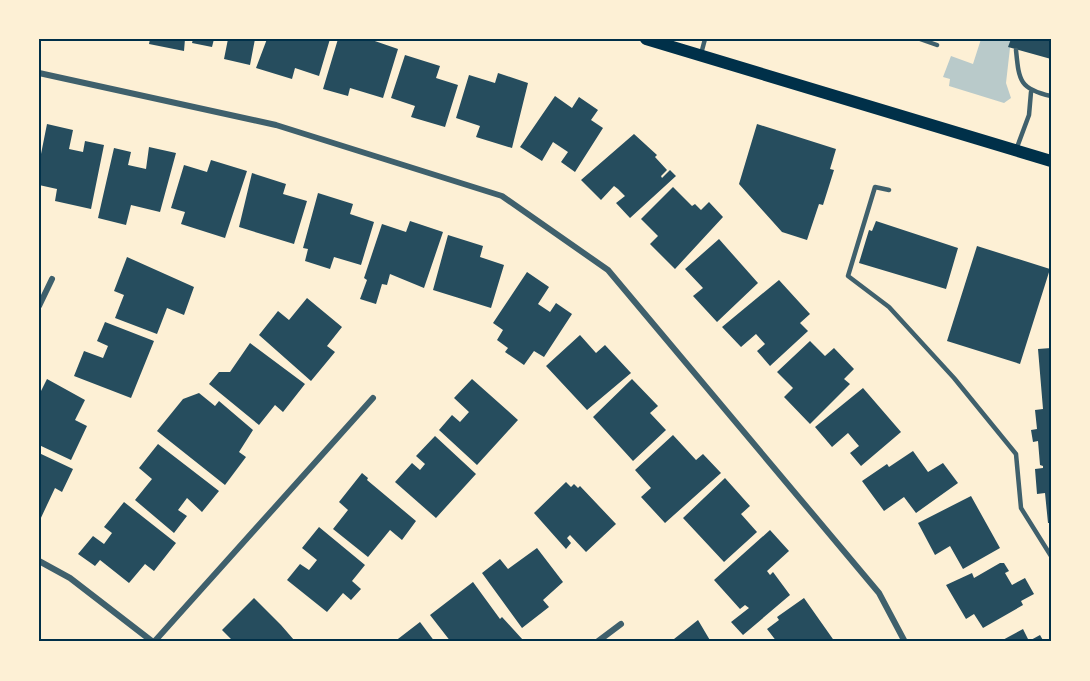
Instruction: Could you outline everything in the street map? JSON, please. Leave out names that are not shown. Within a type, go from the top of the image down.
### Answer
[{"type":"main road","points":[[646,39],[1051,161]]},
{"type":"street","points":[[39,73],[276,125],[502,196],[608,270],[879,593],[905,642]]},
{"type":"street","points":[[39,306],[52,279]]},
{"type":"street","points":[[39,561],[70,578],[153,642],[373,398]]},
{"type":"street","points":[[597,642],[621,624]]},
{"type":"lane","points":[[700,55],[705,39]]},
{"type":"lane","points":[[920,39],[937,45]]},
{"type":"lane","points":[[1016,50],[1018,78],[1031,92],[1051,96]]},
{"type":"lane","points":[[1016,150],[1029,115],[1031,92]]},
{"type":"lane","points":[[889,190],[875,187],[848,276],[889,307],[954,378],[1016,454],[1021,508],[1051,556]]},
{"type":"shaded area","points":[[981,39],[1011,39],[1006,83],[1011,98],[1004,103],[949,86],[950,79],[943,77],[951,56],[973,64]]},
{"type":"building","points":[[150,39],[185,39],[184,51],[149,44]]},
{"type":"building","points":[[193,39],[214,39],[212,47],[192,43]]},
{"type":"building","points":[[228,39],[255,39],[250,65],[224,59]]},
{"type":"building","points":[[267,39],[330,39],[319,76],[295,68],[292,79],[256,68]]},
{"type":"building","points":[[338,39],[369,39],[398,49],[383,98],[350,88],[348,96],[323,89]]},
{"type":"building","points":[[1011,39],[1051,39],[1051,59],[1008,47]]},
{"type":"building","points":[[405,55],[440,66],[436,78],[458,85],[445,127],[411,117],[415,106],[391,98]]},
{"type":"building","points":[[498,73],[528,83],[512,148],[476,137],[480,126],[456,118],[469,75],[495,83]]},
{"type":"building","points":[[555,96],[572,108],[579,97],[598,110],[591,120],[603,128],[575,172],[561,162],[568,152],[553,142],[542,161],[520,147]]},
{"type":"building","points":[[47,124],[73,130],[69,149],[83,152],[85,141],[104,145],[91,209],[55,201],[57,189],[39,185],[39,164]]},
{"type":"building","points":[[757,124],[836,149],[830,169],[834,170],[823,205],[819,204],[807,240],[782,232],[739,184]]},
{"type":"building","points":[[634,134],[657,155],[655,157],[667,170],[661,176],[662,178],[670,170],[676,176],[630,218],[616,203],[625,196],[618,189],[614,186],[601,200],[581,180]]},
{"type":"building","points":[[149,147],[176,153],[160,212],[131,205],[126,225],[98,218],[114,148],[131,152],[128,165],[146,169]]},
{"type":"building","points":[[211,160],[247,171],[225,238],[181,224],[185,212],[171,208],[184,165],[207,172]]},
{"type":"building","points":[[252,173],[286,184],[283,194],[307,201],[294,244],[239,227]]},
{"type":"building","points":[[673,187],[692,206],[695,204],[701,210],[709,202],[723,217],[675,269],[650,244],[658,236],[641,219]]},
{"type":"building","points":[[318,193],[353,204],[350,214],[374,222],[361,265],[334,257],[330,269],[305,261],[308,249],[303,248]]},
{"type":"building","points":[[410,221],[443,232],[424,288],[390,274],[387,285],[382,284],[376,304],[360,299],[367,280],[364,278],[382,224],[406,232]]},
{"type":"building","points":[[876,221],[958,248],[946,289],[859,263],[869,230],[872,231]]},
{"type":"building","points":[[448,235],[483,246],[480,257],[504,265],[491,308],[433,290]]},
{"type":"building","points":[[719,239],[758,283],[717,322],[693,296],[703,288],[685,269]]},
{"type":"building","points":[[977,246],[1050,269],[1020,364],[947,341]]},
{"type":"building","points":[[127,257],[194,287],[184,315],[167,308],[157,334],[115,318],[124,295],[114,291]]},
{"type":"building","points":[[527,272],[549,287],[538,304],[550,312],[556,303],[572,314],[544,357],[534,351],[524,365],[505,352],[508,348],[497,340],[503,330],[493,323]]},
{"type":"building","points":[[779,280],[810,314],[800,323],[808,331],[770,366],[757,351],[765,344],[756,334],[741,347],[722,327]]},
{"type":"building","points":[[307,298],[342,327],[327,346],[335,352],[311,381],[259,335],[278,311],[289,320]]},
{"type":"building","points":[[105,322],[154,341],[131,398],[74,376],[84,351],[103,358],[108,346],[97,341]]},
{"type":"building","points":[[580,335],[596,353],[605,345],[631,373],[587,410],[546,366]]},
{"type":"building","points":[[810,341],[825,356],[834,348],[854,369],[844,379],[850,384],[810,424],[784,397],[793,388],[777,372]]},
{"type":"building","points":[[250,343],[305,384],[283,412],[275,405],[259,425],[209,384],[219,372],[230,372]]},
{"type":"building","points":[[1051,348],[1051,523],[1048,523],[1045,493],[1037,494],[1035,469],[1043,468],[1043,466],[1040,465],[1038,441],[1033,442],[1031,430],[1037,429],[1035,410],[1043,409],[1038,349]]},
{"type":"building","points":[[47,379],[85,400],[75,420],[87,426],[71,460],[39,445],[39,395]]},
{"type":"building","points":[[472,379],[518,420],[477,465],[439,430],[452,415],[460,422],[469,412],[454,398]]},
{"type":"building","points":[[632,379],[658,406],[650,413],[666,430],[633,461],[593,417]]},
{"type":"building","points":[[863,388],[901,432],[861,466],[850,453],[859,446],[848,433],[832,447],[815,427]]},
{"type":"building","points":[[199,393],[215,406],[219,401],[253,430],[239,452],[246,457],[225,485],[157,431],[183,399]]},
{"type":"building","points":[[673,435],[696,460],[703,454],[721,473],[665,523],[641,497],[651,488],[635,470]]},
{"type":"building","points":[[435,436],[476,474],[436,518],[395,482],[412,463],[420,470],[425,464],[416,456]]},
{"type":"building","points":[[158,444],[219,491],[202,512],[187,498],[178,510],[187,516],[174,533],[135,500],[152,479],[139,468]]},
{"type":"building","points":[[913,451],[928,472],[943,463],[958,483],[916,513],[904,497],[884,511],[862,481],[887,464],[889,467]]},
{"type":"building","points":[[39,453],[73,469],[62,492],[55,488],[39,522]]},
{"type":"building","points":[[362,473],[368,478],[367,480],[416,521],[402,540],[390,530],[368,557],[333,529],[348,510],[339,502]]},
{"type":"building","points":[[725,478],[750,506],[741,514],[757,532],[724,562],[683,518]]},
{"type":"building","points":[[566,482],[571,487],[574,484],[578,488],[580,486],[616,524],[586,552],[570,535],[567,538],[571,543],[566,549],[534,513]]},
{"type":"building","points":[[971,496],[1000,548],[963,569],[950,546],[935,555],[918,523]]},
{"type":"building","points":[[124,502],[176,543],[154,571],[145,564],[129,583],[100,560],[95,566],[78,554],[93,536],[104,544],[112,533],[104,527]]},
{"type":"building","points":[[319,527],[365,565],[352,581],[361,589],[351,600],[343,593],[327,612],[287,580],[300,564],[309,570],[317,560],[302,548]]},
{"type":"building","points":[[770,530],[789,551],[767,571],[770,575],[773,572],[790,595],[743,635],[731,622],[749,608],[745,605],[740,609],[714,580]]},
{"type":"building","points":[[537,548],[563,582],[543,600],[549,607],[522,628],[482,573],[500,559],[508,569]]},
{"type":"building","points":[[1004,563],[1009,571],[1005,573],[1012,585],[1025,578],[1034,594],[1021,601],[1023,605],[983,628],[974,614],[966,619],[946,585],[972,573],[974,578]]},
{"type":"building","points":[[473,582],[500,619],[502,617],[523,640],[451,642],[430,615]]},
{"type":"building","points":[[254,598],[281,625],[294,640],[293,642],[234,642],[222,630]]},
{"type":"building","points":[[804,598],[835,642],[777,642],[767,629],[779,620],[777,617]]},
{"type":"building","points":[[698,620],[711,642],[677,642],[674,639]]},
{"type":"building","points":[[420,622],[435,642],[394,642]]},
{"type":"building","points":[[1023,629],[1029,641],[1040,635],[1044,642],[999,642]]}]
